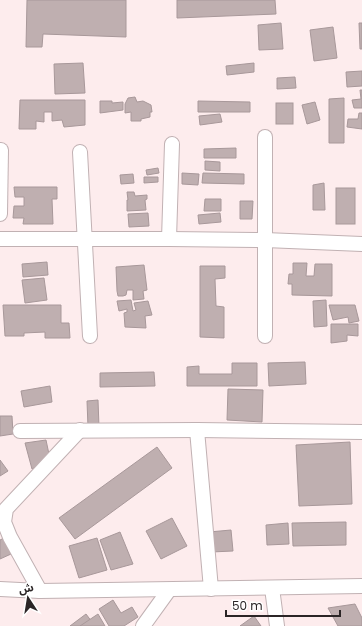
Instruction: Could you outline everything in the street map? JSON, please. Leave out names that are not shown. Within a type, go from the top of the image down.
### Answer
[{"type":"street","points":[[265,137],[265,336]]},
{"type":"street","points":[[168,239],[172,144]]},
{"type":"street","points":[[0,214],[1,150]]},
{"type":"street","points":[[80,152],[90,336]]},
{"type":"street","points":[[0,239],[265,240],[362,244]]},
{"type":"street","points":[[40,591],[10,537],[4,522],[6,509],[80,430]]},
{"type":"street","points":[[197,430],[211,589]]},
{"type":"street","points":[[20,431],[197,430],[362,432]]},
{"type":"street","points":[[0,590],[169,590],[362,586]]},
{"type":"street","points":[[272,588],[277,626]]},
{"type":"street","points":[[142,626],[169,590]]},
{"type":"building","points":[[27,0],[126,0],[126,37],[43,34],[42,47],[26,47]]},
{"type":"building","points":[[177,0],[275,0],[276,14],[177,18]]},
{"type":"building","points":[[281,23],[283,49],[259,50],[258,25]]},
{"type":"building","points":[[359,23],[362,23],[362,49],[360,49]]},
{"type":"building","points":[[333,27],[337,58],[314,61],[310,30]]},
{"type":"building","points":[[83,63],[85,93],[55,94],[54,64]]},
{"type":"building","points":[[254,63],[254,72],[227,75],[226,66]]},
{"type":"building","points":[[362,71],[362,86],[347,87],[346,72]]},
{"type":"building","points":[[295,77],[296,88],[277,89],[277,78]]},
{"type":"building","points":[[360,90],[362,90],[362,108],[354,108],[352,100],[361,99]]},
{"type":"building","points":[[135,97],[137,102],[143,101],[151,105],[152,112],[150,112],[150,117],[141,119],[141,121],[131,121],[131,112],[125,113],[125,104],[128,98]]},
{"type":"building","points":[[344,98],[344,143],[329,143],[329,99]]},
{"type":"building","points":[[20,100],[85,100],[85,125],[64,127],[62,120],[52,121],[52,112],[44,112],[44,122],[36,121],[36,129],[19,129]]},
{"type":"building","points":[[100,101],[112,101],[112,103],[123,102],[123,110],[100,113]]},
{"type":"building","points":[[198,101],[250,102],[250,112],[198,112]]},
{"type":"building","points":[[315,102],[320,120],[307,124],[302,105]]},
{"type":"building","points":[[276,103],[293,103],[293,124],[276,124]]},
{"type":"building","points":[[359,113],[362,113],[362,129],[347,127],[348,119],[358,119]]},
{"type":"building","points":[[220,114],[222,122],[200,125],[199,116]]},
{"type":"building","points":[[236,148],[236,158],[204,158],[204,149]]},
{"type":"building","points":[[205,161],[220,162],[220,171],[205,170]]},
{"type":"building","points":[[158,168],[159,173],[147,175],[146,170]]},
{"type":"building","points":[[182,173],[199,174],[198,185],[182,184]]},
{"type":"building","points":[[203,173],[244,174],[244,184],[202,183]]},
{"type":"building","points":[[133,174],[134,183],[121,184],[120,175]]},
{"type":"building","points":[[144,177],[158,177],[158,182],[144,183]]},
{"type":"building","points":[[324,183],[325,210],[313,210],[313,185]]},
{"type":"building","points":[[14,187],[57,187],[57,199],[52,199],[53,224],[23,224],[24,218],[13,218],[14,206],[24,206],[24,197],[15,197]]},
{"type":"building","points":[[336,188],[355,188],[355,224],[336,224]]},
{"type":"building","points":[[127,192],[134,192],[135,196],[147,195],[147,199],[145,200],[146,210],[127,211]]},
{"type":"building","points":[[205,199],[221,199],[221,211],[204,211]]},
{"type":"building","points":[[240,201],[253,201],[252,219],[240,219]]},
{"type":"building","points":[[148,213],[149,226],[129,227],[128,214]]},
{"type":"building","points":[[220,213],[221,222],[199,224],[198,215]]},
{"type":"building","points":[[47,262],[48,275],[23,277],[22,264]]},
{"type":"building","points":[[293,263],[307,263],[306,276],[314,276],[315,264],[332,264],[332,296],[292,295],[292,284],[288,284],[289,274],[293,274]]},
{"type":"building","points":[[144,265],[147,290],[143,291],[144,299],[133,300],[133,290],[127,290],[126,295],[118,296],[116,267]]},
{"type":"building","points":[[200,266],[225,266],[225,278],[215,279],[216,306],[224,307],[224,338],[200,337]]},
{"type":"building","points":[[44,278],[47,300],[25,303],[22,280]]},
{"type":"building","points":[[131,300],[133,311],[136,310],[134,303],[148,301],[152,315],[145,316],[146,328],[125,327],[124,313],[127,312],[127,309],[119,311],[117,301]]},
{"type":"building","points":[[326,300],[327,326],[314,327],[313,301]]},
{"type":"building","points":[[3,305],[61,305],[61,323],[69,323],[70,338],[45,338],[45,332],[24,333],[24,336],[5,336]]},
{"type":"building","points":[[329,305],[355,305],[359,321],[349,323],[348,317],[333,320]]},
{"type":"building","points":[[331,324],[358,324],[358,336],[347,335],[347,341],[331,343]]},
{"type":"building","points":[[305,362],[306,384],[269,386],[268,363]]},
{"type":"building","points":[[232,363],[257,363],[257,386],[187,386],[187,367],[199,366],[199,374],[232,374]]},
{"type":"building","points":[[154,372],[155,386],[100,387],[100,373]]},
{"type":"building","points":[[50,386],[52,402],[24,407],[21,391]]},
{"type":"building","points":[[228,389],[263,390],[262,422],[227,420]]},
{"type":"building","points":[[98,400],[99,427],[88,427],[87,401]]},
{"type":"building","points":[[0,416],[12,416],[13,434],[0,436]]},
{"type":"building","points":[[46,440],[50,459],[32,469],[25,443]]},
{"type":"building","points":[[350,442],[352,504],[299,506],[296,445]]},
{"type":"building","points":[[157,447],[172,468],[75,539],[59,518]]},
{"type":"building","points":[[0,460],[8,471],[0,476]]},
{"type":"building","points":[[172,518],[187,546],[161,559],[146,531]]},
{"type":"building","points":[[346,522],[346,545],[293,546],[292,523]]},
{"type":"building","points":[[288,523],[289,544],[267,545],[266,525]]},
{"type":"building","points":[[231,530],[233,551],[211,552],[209,532]]},
{"type":"building","points":[[120,532],[133,564],[111,570],[100,540]]},
{"type":"building","points":[[4,538],[11,554],[0,559],[0,540]]},
{"type":"building","points":[[97,538],[107,570],[79,578],[69,546]]},
{"type":"building","points":[[113,600],[121,613],[132,607],[138,617],[124,626],[109,626],[99,609]]},
{"type":"building","points":[[355,604],[362,618],[362,626],[338,626],[328,608]]},
{"type":"building","points":[[86,614],[95,626],[70,626]]},
{"type":"building","points":[[98,614],[105,626],[80,626]]},
{"type":"building","points":[[254,616],[261,626],[240,626]]}]
